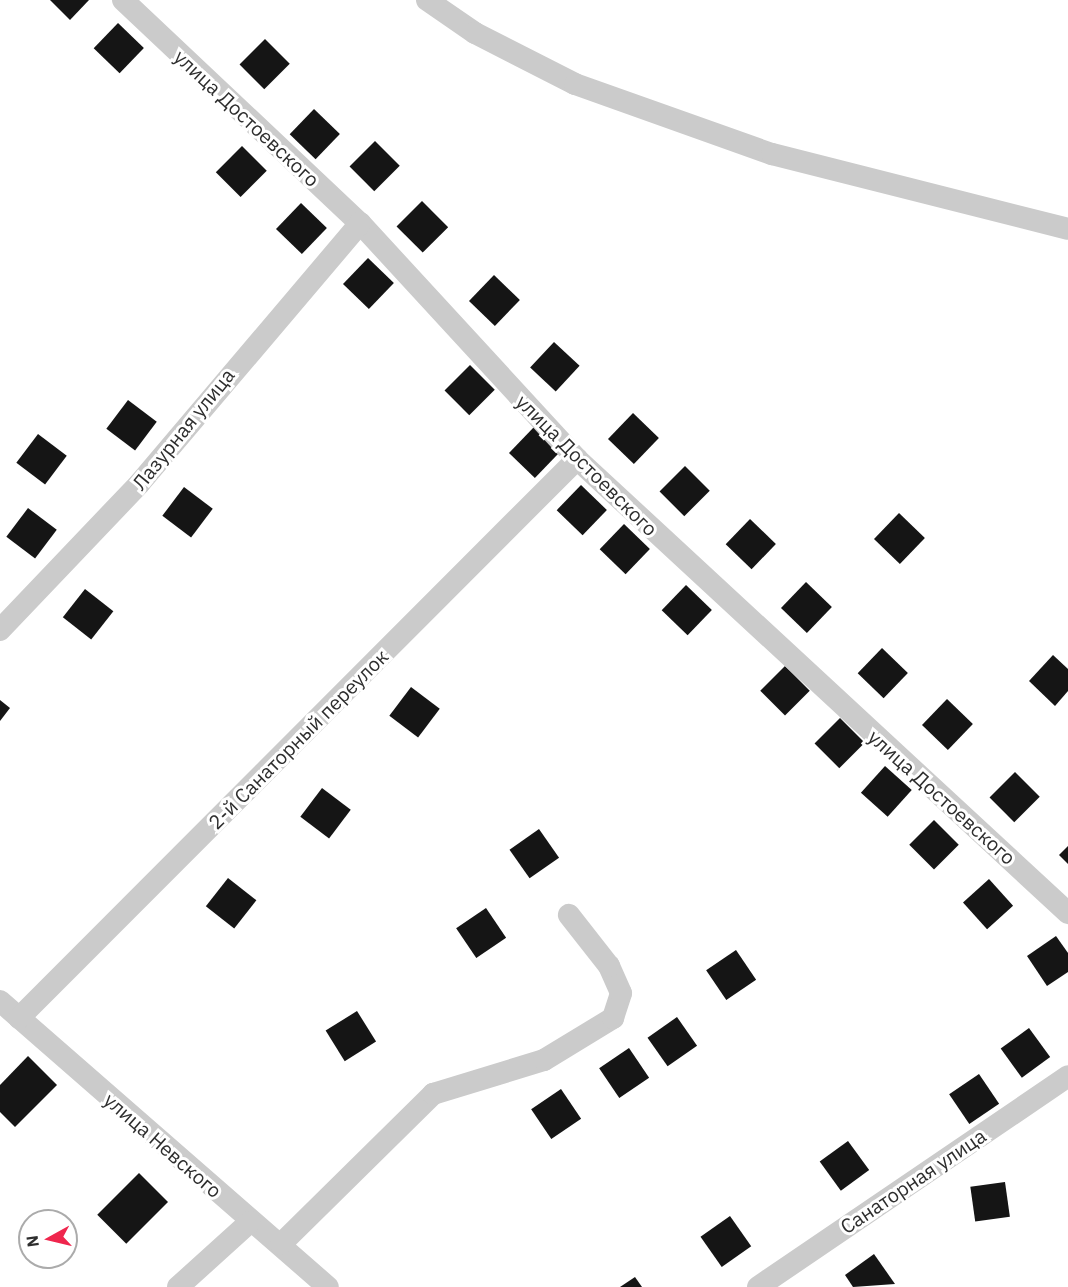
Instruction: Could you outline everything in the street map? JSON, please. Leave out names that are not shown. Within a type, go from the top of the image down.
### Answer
[{"type":"street","name":"улица Достоевского","points":[[123,0],[360,223],[577,459],[1068,913]]},
{"type":"street","points":[[427,0],[475,33],[574,84],[772,154],[1068,229]]},
{"type":"street","name":"Лазурная улица","points":[[0,630],[139,484],[360,223]]},
{"type":"street","name":"2-й Санаторный переулок","points":[[19,1018],[577,459]]},
{"type":"street","points":[[281,1244],[432,1094],[544,1060],[613,1018],[621,993],[609,966],[569,915]]},
{"type":"street","name":"улица Невского","points":[[0,1001],[250,1222],[281,1244],[328,1287]]},
{"type":"street","name":"Санаторная улица","points":[[758,1287],[1068,1076]]},
{"type":"street","points":[[178,1287],[250,1222]]},
{"type":"building","points":[[50,0],[89,0],[70,20]]},
{"type":"building","points":[[118,23],[144,48],[120,73],[94,48]]},
{"type":"building","points":[[265,39],[290,64],[264,89],[240,64]]},
{"type":"building","points":[[314,109],[340,134],[316,159],[290,134]]},
{"type":"building","points":[[375,141],[400,166],[374,191],[350,166]]},
{"type":"building","points":[[242,146],[267,171],[241,197],[216,172]]},
{"type":"building","points":[[422,201],[448,227],[423,253],[397,226]]},
{"type":"building","points":[[301,203],[327,228],[302,254],[276,229]]},
{"type":"building","points":[[368,258],[394,283],[369,309],[343,284]]},
{"type":"building","points":[[494,275],[520,300],[495,326],[469,301]]},
{"type":"building","points":[[554,342],[580,366],[556,391],[530,368]]},
{"type":"building","points":[[470,365],[495,390],[469,415],[445,390]]},
{"type":"building","points":[[128,400],[157,422],[135,450],[106,429]]},
{"type":"building","points":[[633,413],[659,438],[634,464],[608,439]]},
{"type":"building","points":[[534,427],[560,452],[535,478],[509,453]]},
{"type":"building","points":[[38,434],[67,456],[45,484],[16,463]]},
{"type":"building","points":[[685,466],[710,491],[684,516],[660,491]]},
{"type":"building","points":[[581,485],[607,510],[583,535],[557,510]]},
{"type":"building","points":[[184,487],[213,509],[191,537],[162,516]]},
{"type":"building","points":[[28,508],[57,530],[35,558],[6,537]]},
{"type":"building","points":[[899,513],[925,538],[900,564],[874,539]]},
{"type":"building","points":[[750,519],[776,544],[752,569],[726,544]]},
{"type":"building","points":[[624,524],[650,549],[626,574],[600,549]]},
{"type":"building","points":[[806,582],[832,607],[807,633],[781,608]]},
{"type":"building","points":[[686,585],[712,610],[688,635],[662,610]]},
{"type":"building","points":[[85,589],[113,611],[91,640],[63,617]]},
{"type":"building","points":[[882,648],[908,673],[884,698],[858,673]]},
{"type":"building","points":[[1053,655],[1068,669],[1068,691],[1055,706],[1029,681]]},
{"type":"building","points":[[785,666],[810,691],[785,715],[760,691]]},
{"type":"building","points":[[411,687],[440,709],[418,737],[389,716]]},
{"type":"building","points":[[947,699],[973,724],[948,750],[922,725]]},
{"type":"building","points":[[0,700],[10,708],[0,721]]},
{"type":"building","points":[[840,718],[865,743],[839,768],[815,743]]},
{"type":"building","points":[[885,766],[912,790],[888,817],[861,793]]},
{"type":"building","points":[[1015,772],[1040,797],[1014,822],[990,797]]},
{"type":"building","points":[[322,788],[351,810],[329,838],[300,817]]},
{"type":"building","points":[[934,820],[959,845],[934,869],[909,845]]},
{"type":"building","points":[[539,829],[559,858],[530,878],[510,850]]},
{"type":"building","points":[[1068,846],[1068,864],[1059,855]]},
{"type":"building","points":[[228,878],[256,900],[234,929],[206,906]]},
{"type":"building","points":[[989,879],[1013,906],[987,929],[963,902]]},
{"type":"building","points":[[486,908],[506,938],[476,958],[456,928]]},
{"type":"building","points":[[1056,936],[1068,953],[1068,972],[1047,986],[1027,956]]},
{"type":"building","points":[[736,950],[756,980],[726,1000],[706,970]]},
{"type":"building","points":[[357,1011],[376,1042],[345,1061],[326,1031]]},
{"type":"building","points":[[677,1017],[697,1046],[668,1066],[648,1038]]},
{"type":"building","points":[[1029,1028],[1050,1057],[1022,1078],[1001,1049]]},
{"type":"building","points":[[629,1048],[649,1078],[619,1098],[599,1068]]},
{"type":"building","points":[[28,1056],[57,1085],[15,1127],[0,1112],[0,1085]]},
{"type":"building","points":[[979,1074],[999,1104],[969,1124],[949,1094]]},
{"type":"building","points":[[561,1089],[581,1119],[551,1139],[531,1109]]},
{"type":"building","points":[[848,1141],[869,1170],[841,1191],[820,1162]]},
{"type":"building","points":[[139,1173],[168,1202],[126,1244],[97,1215]]},
{"type":"building","points":[[1005,1182],[1010,1217],[975,1222],[970,1187]]},
{"type":"building","points":[[730,1216],[751,1246],[722,1267],[701,1237]]},
{"type":"building","points":[[874,1254],[895,1284],[853,1287],[845,1275]]},
{"type":"building","points":[[635,1277],[642,1287],[620,1287]]}]
